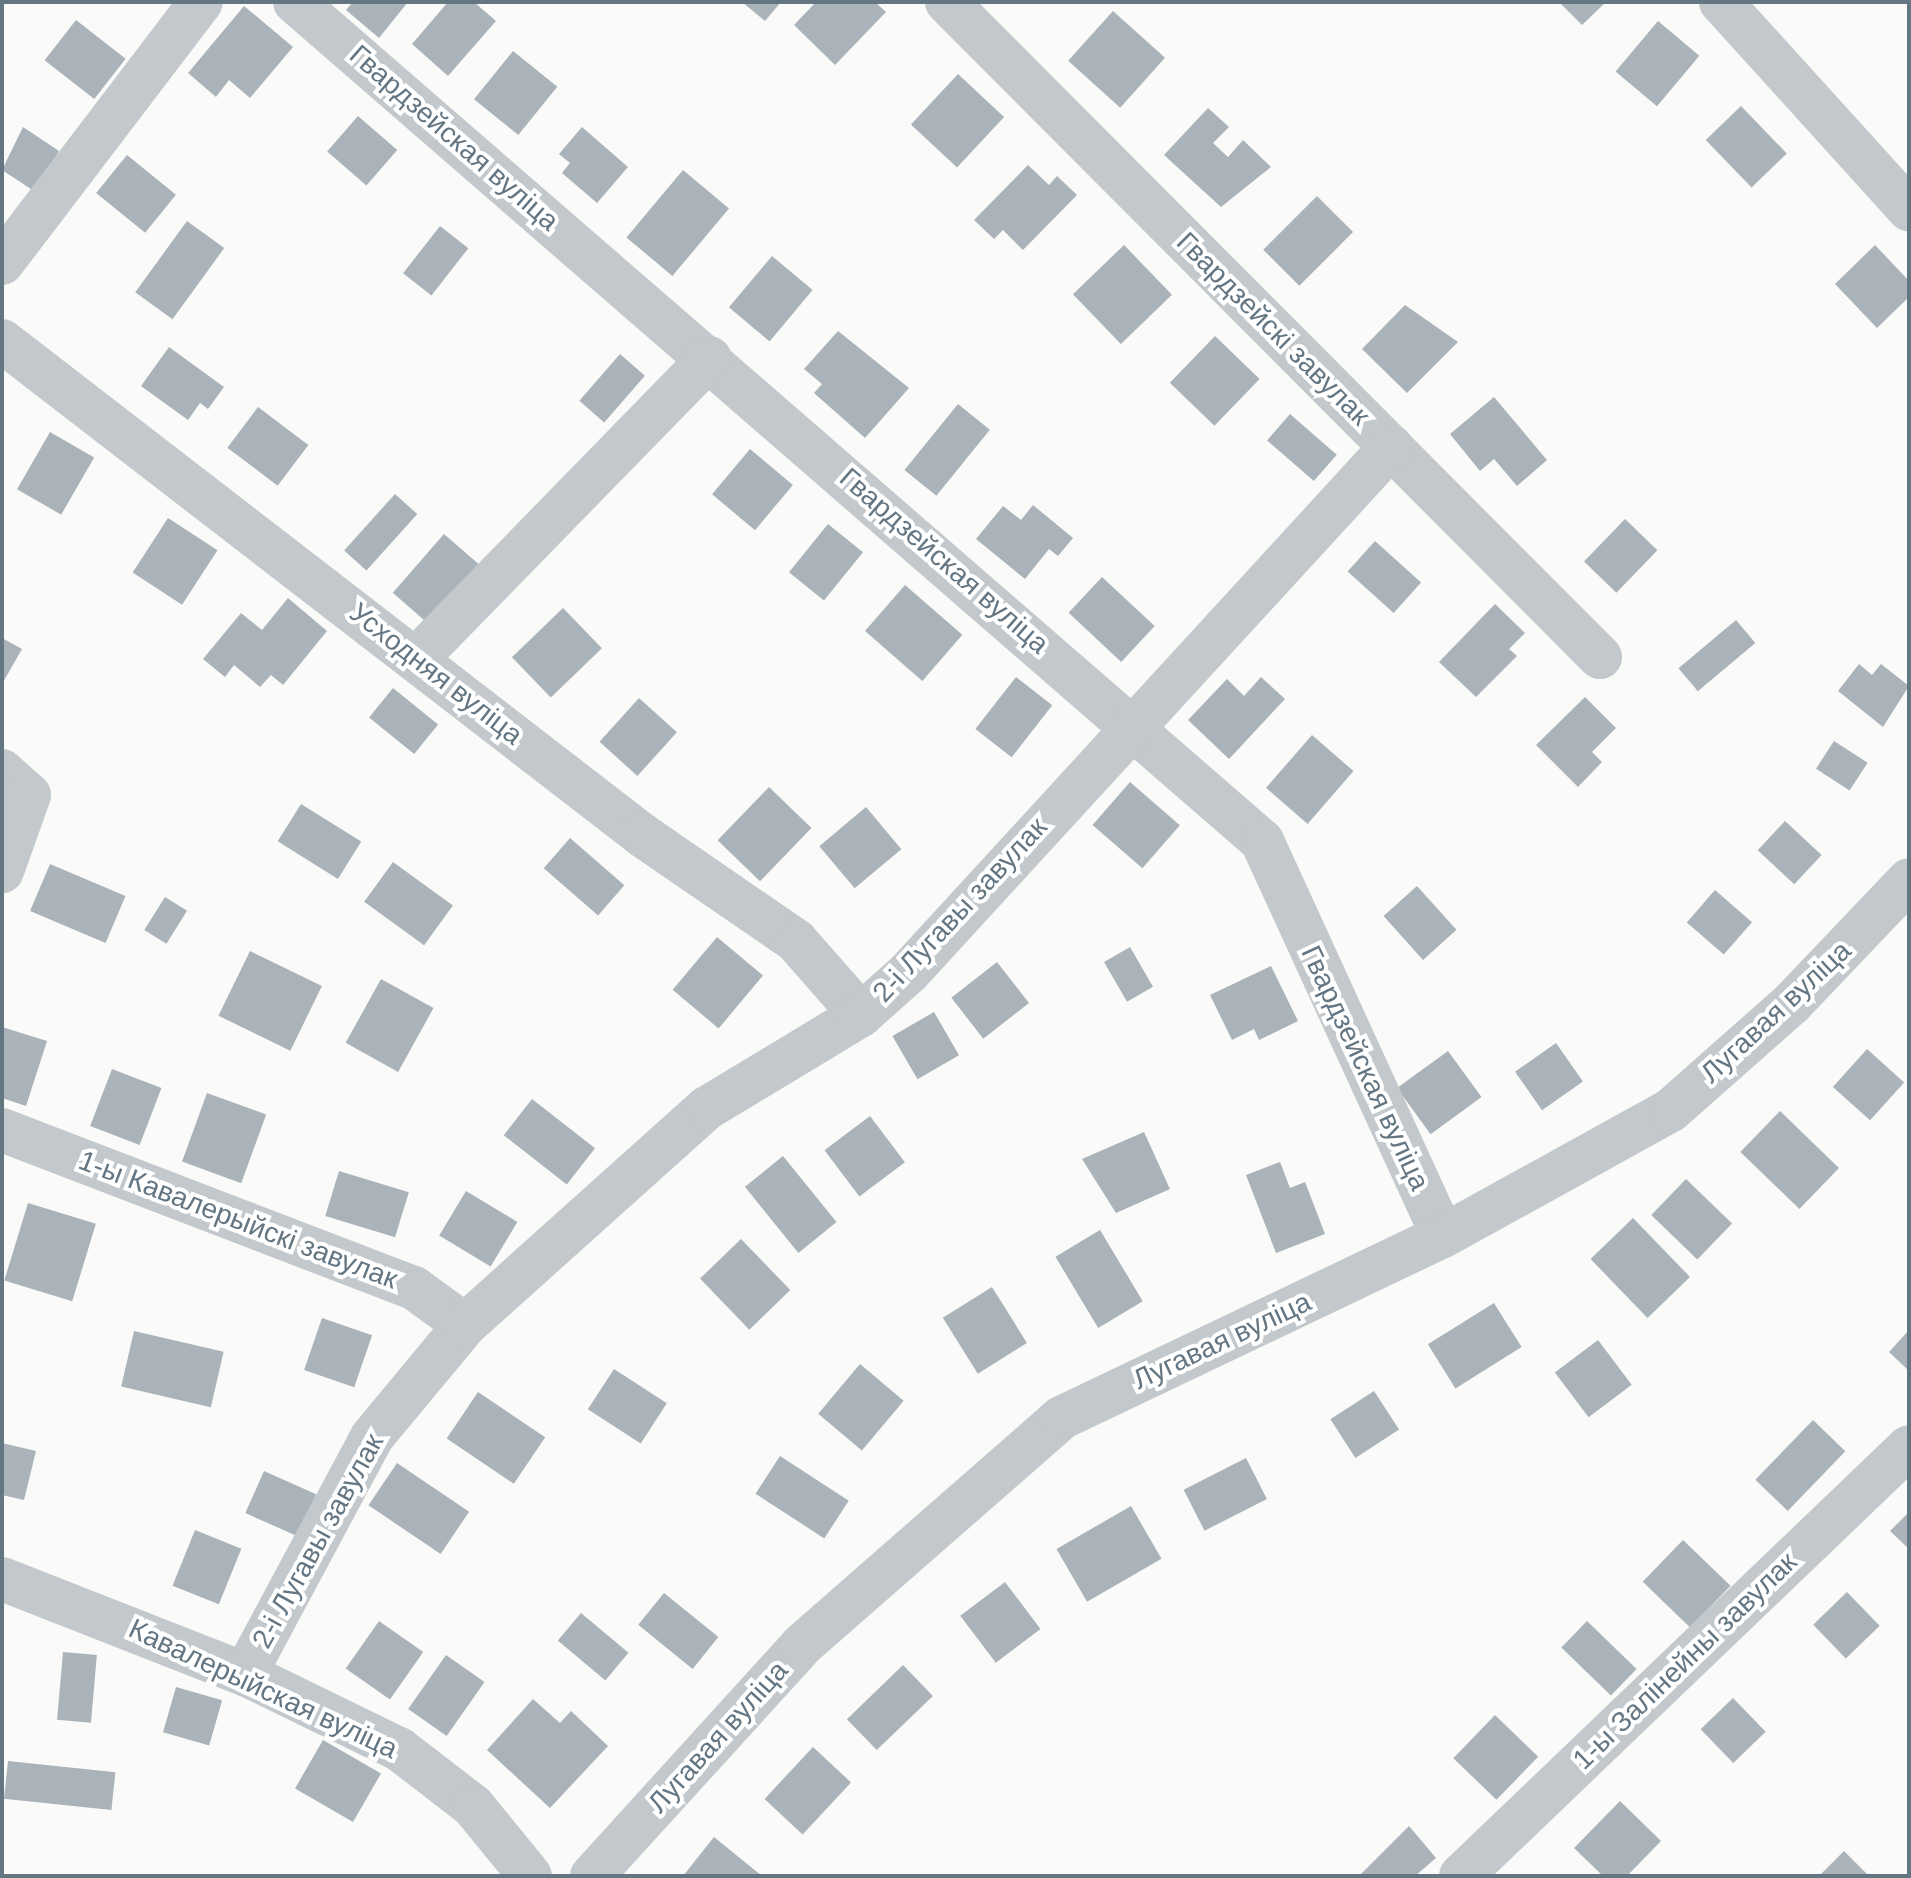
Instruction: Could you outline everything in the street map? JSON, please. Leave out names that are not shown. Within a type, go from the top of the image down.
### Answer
[{"type":"street","points":[[2,263],[201,2]]},
{"type":"street","name":"Гвардзейская вуліца","points":[[295,2],[710,358],[1262,841],[1443,1236]]},
{"type":"street","name":"Гвардзейскі завулак","points":[[947,2],[1600,657]]},
{"type":"street","points":[[1721,2],[1909,209]]},
{"type":"street","name":"Усходняя вуліца","points":[[2,341],[417,658],[642,835],[796,941],[861,1015]]},
{"type":"street","points":[[417,658],[710,358]]},
{"type":"street","name":"2-і Лугавы завулак","points":[[245,1674],[372,1437],[465,1325],[707,1108],[861,1015],[909,972],[1131,724],[1391,447]]},
{"type":"street","points":[[2,771],[29,795],[2,871]]},
{"type":"street","name":"Лугавая вуліца","points":[[592,1876],[802,1645],[1061,1418],[1443,1236],[1671,1110],[1791,1004],[1909,880]]},
{"type":"street","name":"1-ы Кавалерыйскі завулак","points":[[2,1130],[414,1288],[465,1325]]},
{"type":"street","name":"1-ы Залінейны завулак","points":[[1461,1876],[1909,1447]]},
{"type":"street","name":"Кавалерыйская вуліца","points":[[2,1579],[245,1674],[399,1749],[473,1806],[530,1876]]},
{"type":"building","points":[[353,2],[408,2],[379,38],[346,10]]},
{"type":"building","points":[[448,2],[474,2],[496,21],[448,76],[412,44]]},
{"type":"building","points":[[742,2],[781,2],[765,21]]},
{"type":"building","points":[[816,2],[875,2],[886,12],[835,65],[794,25]]},
{"type":"building","points":[[1559,2],[1606,2],[1582,25]]},
{"type":"building","points":[[244,6],[293,47],[250,98],[229,80],[216,97],[188,73]]},
{"type":"building","points":[[1113,11],[1165,58],[1120,108],[1068,61]]},
{"type":"building","points":[[76,20],[126,59],[94,99],[45,60]]},
{"type":"building","points":[[1658,21],[1699,56],[1657,106],[1616,72]]},
{"type":"building","points":[[513,51],[557,87],[518,135],[474,99]]},
{"type":"building","points":[[958,74],[1004,117],[957,167],[911,124]]},
{"type":"building","points":[[1741,106],[1787,153],[1752,188],[1706,140]]},
{"type":"building","points":[[1208,108],[1229,127],[1213,143],[1228,157],[1243,140],[1271,167],[1221,207],[1164,155]]},
{"type":"building","points":[[358,116],[397,150],[366,186],[327,151]]},
{"type":"building","points":[[23,127],[59,151],[34,191],[2,170]]},
{"type":"building","points":[[582,127],[628,167],[597,203],[562,173],[570,163],[559,154]]},
{"type":"building","points":[[127,155],[176,195],[145,233],[96,193]]},
{"type":"building","points":[[1028,165],[1049,185],[1057,176],[1077,195],[1023,250],[1003,230],[994,239],[974,220]]},
{"type":"building","points":[[683,170],[729,209],[672,276],[626,237]]},
{"type":"building","points":[[1317,196],[1353,232],[1299,286],[1263,250]]},
{"type":"building","points":[[187,221],[224,248],[172,319],[135,292]]},
{"type":"building","points":[[440,226],[468,248],[431,295],[403,273]]},
{"type":"building","points":[[1124,245],[1172,295],[1121,344],[1073,294]]},
{"type":"building","points":[[1875,245],[1909,281],[1909,297],[1877,328],[1835,284]]},
{"type":"building","points":[[772,256],[813,290],[770,341],[729,307]]},
{"type":"building","points":[[1405,305],[1458,342],[1407,393],[1362,349]]},
{"type":"building","points":[[838,331],[909,388],[865,438],[814,393],[822,384],[804,369]]},
{"type":"building","points":[[1215,336],[1260,379],[1214,426],[1170,383]]},
{"type":"building","points":[[169,347],[224,387],[208,409],[200,403],[188,420],[141,386]]},
{"type":"building","points":[[620,354],[645,376],[604,422],[579,401]]},
{"type":"building","points":[[1494,397],[1547,460],[1517,486],[1494,459],[1480,471],[1450,434]]},
{"type":"building","points":[[958,404],[990,430],[936,496],[905,470]]},
{"type":"building","points":[[258,407],[308,445],[278,486],[227,448]]},
{"type":"building","points":[[1290,414],[1337,455],[1314,481],[1267,440]]},
{"type":"building","points":[[50,432],[94,458],[61,515],[17,489]]},
{"type":"building","points":[[750,449],[793,485],[755,530],[712,494]]},
{"type":"building","points":[[395,494],[417,514],[366,571],[344,550]]},
{"type":"building","points":[[1033,505],[1073,538],[1058,556],[1049,549],[1025,579],[976,539],[1003,506],[1021,520]]},
{"type":"building","points":[[168,518],[217,550],[182,605],[133,573]]},
{"type":"building","points":[[1625,519],[1657,550],[1616,593],[1584,561]]},
{"type":"building","points":[[828,524],[863,552],[824,601],[789,572]]},
{"type":"building","points":[[444,534],[484,569],[433,628],[393,593]]},
{"type":"building","points":[[1375,541],[1421,582],[1394,613],[1348,571]]},
{"type":"building","points":[[1102,577],[1155,626],[1121,662],[1069,613]]},
{"type":"building","points":[[905,585],[962,635],[922,681],[865,631]]},
{"type":"building","points":[[288,598],[327,631],[283,685],[271,675],[260,687],[234,665],[225,677],[203,659],[241,613],[262,630]]},
{"type":"building","points":[[1495,604],[1525,633],[1509,649],[1517,656],[1476,697],[1439,662]]},
{"type":"building","points":[[563,608],[602,648],[551,698],[512,657]]},
{"type":"building","points":[[1736,620],[1755,643],[1698,691],[1679,668]]},
{"type":"building","points":[[2,638],[22,649],[2,684]]},
{"type":"building","points":[[1859,664],[1872,675],[1881,664],[1909,686],[1883,727],[1838,691]]},
{"type":"building","points":[[1016,677],[1052,705],[1012,757],[975,729]]},
{"type":"building","points":[[1261,677],[1285,699],[1229,759],[1188,720],[1227,679],[1244,696]]},
{"type":"building","points":[[393,688],[438,725],[414,754],[369,718]]},
{"type":"building","points":[[1585,697],[1616,728],[1592,752],[1602,762],[1578,787],[1536,745]]},
{"type":"building","points":[[639,698],[677,732],[637,776],[600,742]]},
{"type":"building","points":[[1312,735],[1354,771],[1308,824],[1266,788]]},
{"type":"building","points":[[1834,741],[1868,763],[1850,790],[1816,769]]},
{"type":"building","points":[[1130,782],[1180,825],[1142,868],[1093,825]]},
{"type":"building","points":[[769,787],[811,828],[760,881],[718,840]]},
{"type":"building","points":[[301,804],[361,842],[338,879],[278,841]]},
{"type":"building","points":[[866,807],[901,849],[855,888],[819,846]]},
{"type":"building","points":[[1785,821],[1822,855],[1794,884],[1758,850]]},
{"type":"building","points":[[570,838],[624,885],[598,915],[544,868]]},
{"type":"building","points":[[393,862],[453,905],[424,945],[364,902]]},
{"type":"building","points":[[50,864],[125,896],[106,943],[30,911]]},
{"type":"building","points":[[1417,886],[1456,930],[1423,960],[1384,916]]},
{"type":"building","points":[[1715,890],[1752,922],[1724,955],[1687,922]]},
{"type":"building","points":[[165,897],[187,911],[166,944],[144,930]]},
{"type":"building","points":[[717,937],[763,976],[719,1028],[673,990]]},
{"type":"building","points":[[1130,947],[1153,987],[1127,1002],[1104,962]]},
{"type":"building","points":[[250,951],[322,986],[290,1051],[218,1016]]},
{"type":"building","points":[[997,962],[1029,1003],[983,1039],[951,998]]},
{"type":"building","points":[[1271,966],[1298,1021],[1259,1040],[1254,1029],[1232,1040],[1210,995]]},
{"type":"building","points":[[381,979],[433,1008],[398,1072],[346,1043]]},
{"type":"building","points":[[934,1012],[959,1055],[917,1079],[892,1036]]},
{"type":"building","points":[[2,1027],[47,1041],[26,1106],[2,1098]]},
{"type":"building","points":[[1556,1043],[1583,1082],[1542,1110],[1515,1072]]},
{"type":"building","points":[[1867,1049],[1904,1082],[1870,1120],[1833,1087]]},
{"type":"building","points":[[1448,1051],[1482,1097],[1431,1134],[1397,1088]]},
{"type":"building","points":[[112,1069],[161,1088],[140,1145],[90,1126]]},
{"type":"building","points":[[207,1093],[266,1115],[241,1183],[182,1162]]},
{"type":"building","points":[[532,1099],[595,1148],[567,1185],[504,1135]]},
{"type":"building","points":[[1780,1111],[1839,1168],[1799,1209],[1740,1152]]},
{"type":"building","points":[[870,1116],[905,1162],[859,1197],[824,1150]]},
{"type":"building","points":[[1144,1132],[1170,1189],[1116,1213],[1082,1159]]},
{"type":"building","points":[[783,1156],[836,1222],[798,1253],[745,1187]]},
{"type":"building","points":[[1280,1162],[1290,1188],[1305,1182],[1325,1234],[1276,1253],[1246,1175]]},
{"type":"building","points":[[339,1171],[409,1192],[395,1237],[325,1216]]},
{"type":"building","points":[[1686,1179],[1732,1223],[1697,1259],[1651,1215]]},
{"type":"building","points":[[466,1191],[517,1222],[491,1266],[439,1236]]},
{"type":"building","points":[[28,1203],[96,1224],[72,1301],[4,1280]]},
{"type":"building","points":[[1633,1218],[1690,1277],[1648,1318],[1591,1259]]},
{"type":"building","points":[[1100,1230],[1143,1301],[1098,1328],[1055,1257]]},
{"type":"building","points":[[741,1239],[790,1290],[749,1330],[700,1279]]},
{"type":"building","points":[[992,1287],[1027,1343],[978,1374],[943,1318]]},
{"type":"building","points":[[1494,1303],[1522,1347],[1455,1388],[1428,1344]]},
{"type":"building","points":[[322,1318],[372,1335],[354,1387],[304,1370]]},
{"type":"building","points":[[1909,1330],[1909,1371],[1889,1352]]},
{"type":"building","points":[[134,1331],[224,1352],[211,1407],[121,1387]]},
{"type":"building","points":[[1598,1340],[1632,1385],[1589,1417],[1555,1372]]},
{"type":"building","points":[[860,1364],[904,1401],[862,1450],[818,1414]]},
{"type":"building","points":[[614,1369],[667,1403],[641,1444],[588,1409]]},
{"type":"building","points":[[1374,1391],[1399,1430],[1355,1458],[1330,1419]]},
{"type":"building","points":[[478,1392],[545,1437],[514,1484],[447,1438]]},
{"type":"building","points":[[1813,1420],[1845,1451],[1788,1511],[1755,1480]]},
{"type":"building","points":[[2,1443],[36,1451],[24,1500],[2,1495]]},
{"type":"building","points":[[780,1456],[849,1501],[824,1538],[755,1494]]},
{"type":"building","points":[[1246,1458],[1267,1499],[1205,1531],[1184,1490]]},
{"type":"building","points":[[397,1463],[469,1512],[441,1554],[368,1505]]},
{"type":"building","points":[[264,1471],[316,1494],[297,1536],[245,1513]]},
{"type":"building","points":[[1131,1506],[1162,1559],[1087,1602],[1057,1549]]},
{"type":"building","points":[[1909,1512],[1909,1549],[1890,1531]]},
{"type":"building","points":[[195,1530],[241,1549],[219,1604],[173,1586]]},
{"type":"building","points":[[1683,1540],[1730,1586],[1690,1628],[1643,1582]]},
{"type":"building","points":[[1005,1582],[1041,1629],[996,1663],[960,1616]]},
{"type":"building","points":[[1847,1592],[1880,1626],[1846,1658],[1813,1625]]},
{"type":"building","points":[[664,1593],[718,1637],[693,1669],[638,1625]]},
{"type":"building","points":[[581,1613],[628,1653],[605,1680],[558,1641]]},
{"type":"building","points":[[379,1621],[423,1652],[390,1699],[346,1669]]},
{"type":"building","points":[[1587,1621],[1637,1669],[1611,1696],[1561,1648]]},
{"type":"building","points":[[63,1652],[97,1655],[91,1723],[57,1720]]},
{"type":"building","points":[[446,1655],[485,1682],[447,1736],[408,1709]]},
{"type":"building","points":[[903,1665],[933,1696],[877,1750],[847,1719]]},
{"type":"building","points":[[176,1687],[222,1700],[209,1745],[163,1732]]},
{"type":"building","points":[[1733,1698],[1766,1732],[1733,1763],[1701,1729]]},
{"type":"building","points":[[533,1699],[560,1723],[571,1711],[608,1746],[550,1808],[487,1750]]},
{"type":"building","points":[[1495,1715],[1538,1757],[1496,1800],[1453,1758]]},
{"type":"building","points":[[323,1740],[381,1774],[353,1822],[295,1788]]},
{"type":"building","points":[[813,1747],[851,1782],[803,1834],[765,1799]]},
{"type":"building","points":[[8,1761],[115,1772],[111,1810],[4,1799]]},
{"type":"building","points":[[1620,1801],[1661,1841],[1627,1876],[1603,1876],[1574,1848]]},
{"type":"building","points":[[1409,1826],[1436,1858],[1415,1876],[1359,1876]]},
{"type":"building","points":[[714,1837],[762,1876],[683,1876]]},
{"type":"building","points":[[1844,1851],[1869,1876],[1819,1876]]}]
